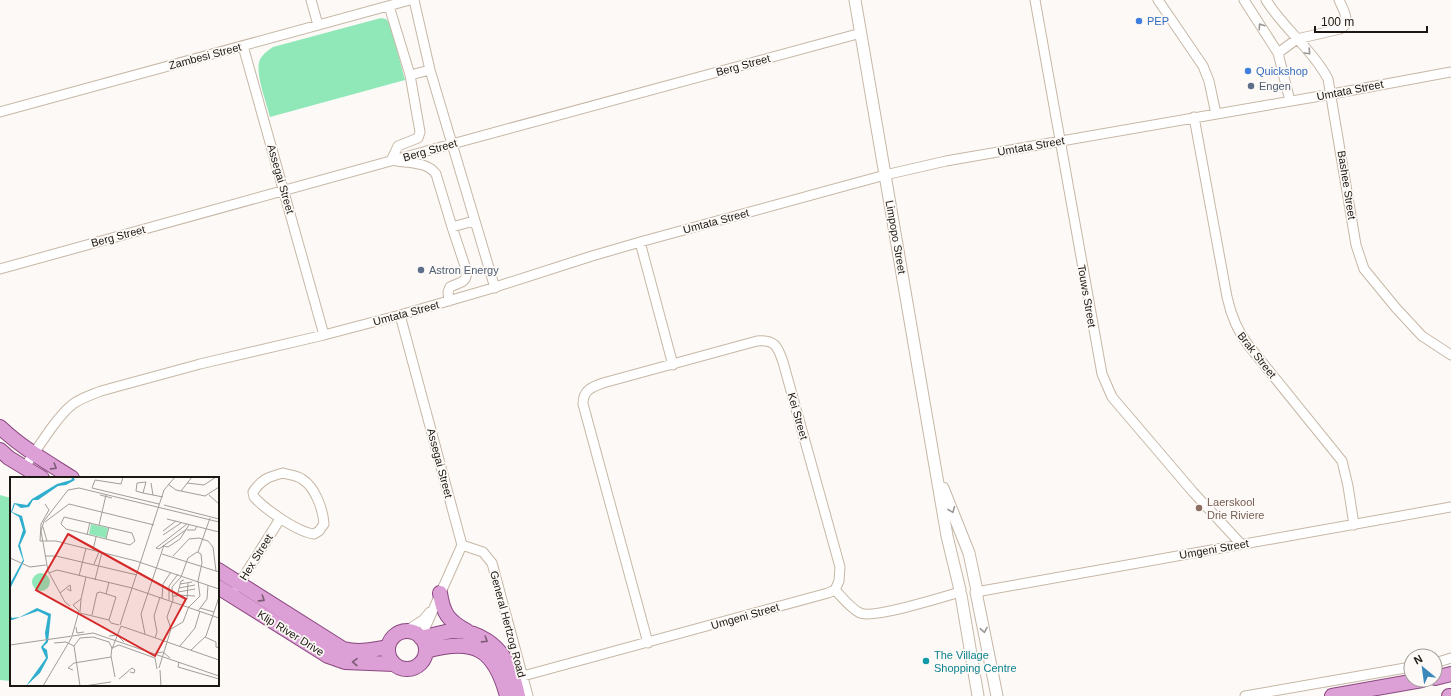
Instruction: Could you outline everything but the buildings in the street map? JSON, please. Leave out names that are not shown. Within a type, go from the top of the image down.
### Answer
[{"type":"main road","points":[[0,427],[13,439],[34,454],[70,477]]},
{"type":"main road","points":[[3,453],[24,468],[40,477]]},
{"type":"main road","name":"Klip River Drive","points":[[219,571],[236,590],[328,656],[345,662],[394,664],[405,669],[411,669],[422,662],[425,657],[423,642]]},
{"type":"main road","name":"Klip River Drive","points":[[219,587],[236,590],[342,649],[355,652],[388,647]]},
{"type":"main road","points":[[440,593],[442,608],[446,615],[459,627],[487,640],[502,654],[511,670],[518,696]]},
{"type":"main road","points":[[394,664],[390,659],[388,647],[395,636],[406,631],[412,632],[423,642],[445,646],[462,645],[476,648],[487,656],[494,664],[503,680],[507,696]]},
{"type":"main road","points":[[423,642],[450,631],[469,632]]},
{"type":"main road","points":[[1332,696],[1403,683]]},
{"type":"street","points":[[311,0],[318,25]]},
{"type":"street","name":"Zambesi Street","points":[[0,112],[410,0]]},
{"type":"street","points":[[414,0],[430,70],[495,288]]},
{"type":"street","name":"Limpopo Street","points":[[855,0],[937,474],[946,536],[960,592],[978,696]]},
{"type":"street","name":"Touws Street","points":[[1035,0],[1099,364],[1105,383],[1112,397],[1192,492],[1241,544]]},
{"type":"street","points":[[1158,0],[1203,66],[1209,81],[1216,114]]},
{"type":"street","points":[[1244,0],[1278,53],[1290,101]]},
{"type":"street","name":"Bashee Street","points":[[1266,0],[1284,26],[1318,62],[1328,79],[1332,94],[1356,245],[1364,269],[1396,308],[1422,336],[1451,354]]},
{"type":"street","points":[[1278,53],[1297,39],[1344,27],[1347,22],[1342,1]]},
{"type":"street","points":[[389,6],[410,75],[420,134],[416,139],[398,146],[392,160],[426,166],[436,174],[467,272],[464,280],[450,287],[448,292],[449,301]]},
{"type":"street","name":"Berg Street","points":[[0,269],[285,191],[392,160],[861,33]]},
{"type":"street","name":"Assegai Street","points":[[243,46],[285,191],[324,335]]},
{"type":"street","points":[[410,75],[430,70]]},
{"type":"street","name":"Umtata Street","points":[[24,468],[64,412],[74,403],[86,396],[200,364],[324,335],[400,315],[495,288],[640,242],[885,175],[946,161],[1060,140],[1332,94],[1451,72]]},
{"type":"street","name":"Brak Street","points":[[1194,117],[1227,297],[1233,321],[1249,346],[1342,461],[1348,486],[1354,525]]},
{"type":"street","points":[[452,227],[474,221]]},
{"type":"street","points":[[640,242],[673,365]]},
{"type":"street","name":"Assegai Street","points":[[400,315],[462,545]]},
{"type":"street","name":"Kei Street","points":[[648,643],[585,412],[583,399],[586,392],[593,386],[757,342],[767,341],[777,346],[840,568],[839,580],[835,590]]},
{"type":"street","points":[[283,473],[303,479],[310,486],[317,498],[324,517],[324,524],[319,531],[314,534],[308,533],[280,519],[256,500],[253,492],[263,480],[270,476],[283,473]]},
{"type":"street","name":"Limpopo Street","points":[[937,474],[967,547],[997,696]]},
{"type":"street","name":"Umgeni Street","points":[[976,589],[1354,525],[1451,507]]},
{"type":"street","name":"Hex Street","points":[[236,590],[280,519]]},
{"type":"street","points":[[423,642],[434,607],[462,545]]},
{"type":"street","name":"General Hertzog Road","points":[[462,545],[483,552],[492,564],[528,696]]},
{"type":"street","points":[[835,590],[856,610],[864,614],[879,613],[960,592],[966,598],[971,598],[976,589]]},
{"type":"street","name":"Umgeni Street","points":[[523,676],[648,643],[835,590]]},
{"type":"street","points":[[406,631],[423,620],[434,607]]},
{"type":"street","points":[[1245,696],[1403,668]]},
{"type":"green space","points":[[381,18],[386,19],[390,24],[405,80],[270,117],[260,82],[258,69],[260,60],[266,52],[273,47]]},
{"type":"green space","points":[[0,495],[10,498],[10,681],[0,680]]},
{"type":"place","name":"PEP","points":[[1139,21]]},
{"type":"place","name":"Quickshop","points":[[1248,71]]},
{"type":"place","name":"Engen","points":[[1251,86]]},
{"type":"place","name":"Astron Energy","points":[[421,270]]},
{"type":"place","name":"Laerskool Drie Riviere","points":[[1199,508]]},
{"type":"place","name":"The Village Shopping Centre","points":[[926,661]]}]
